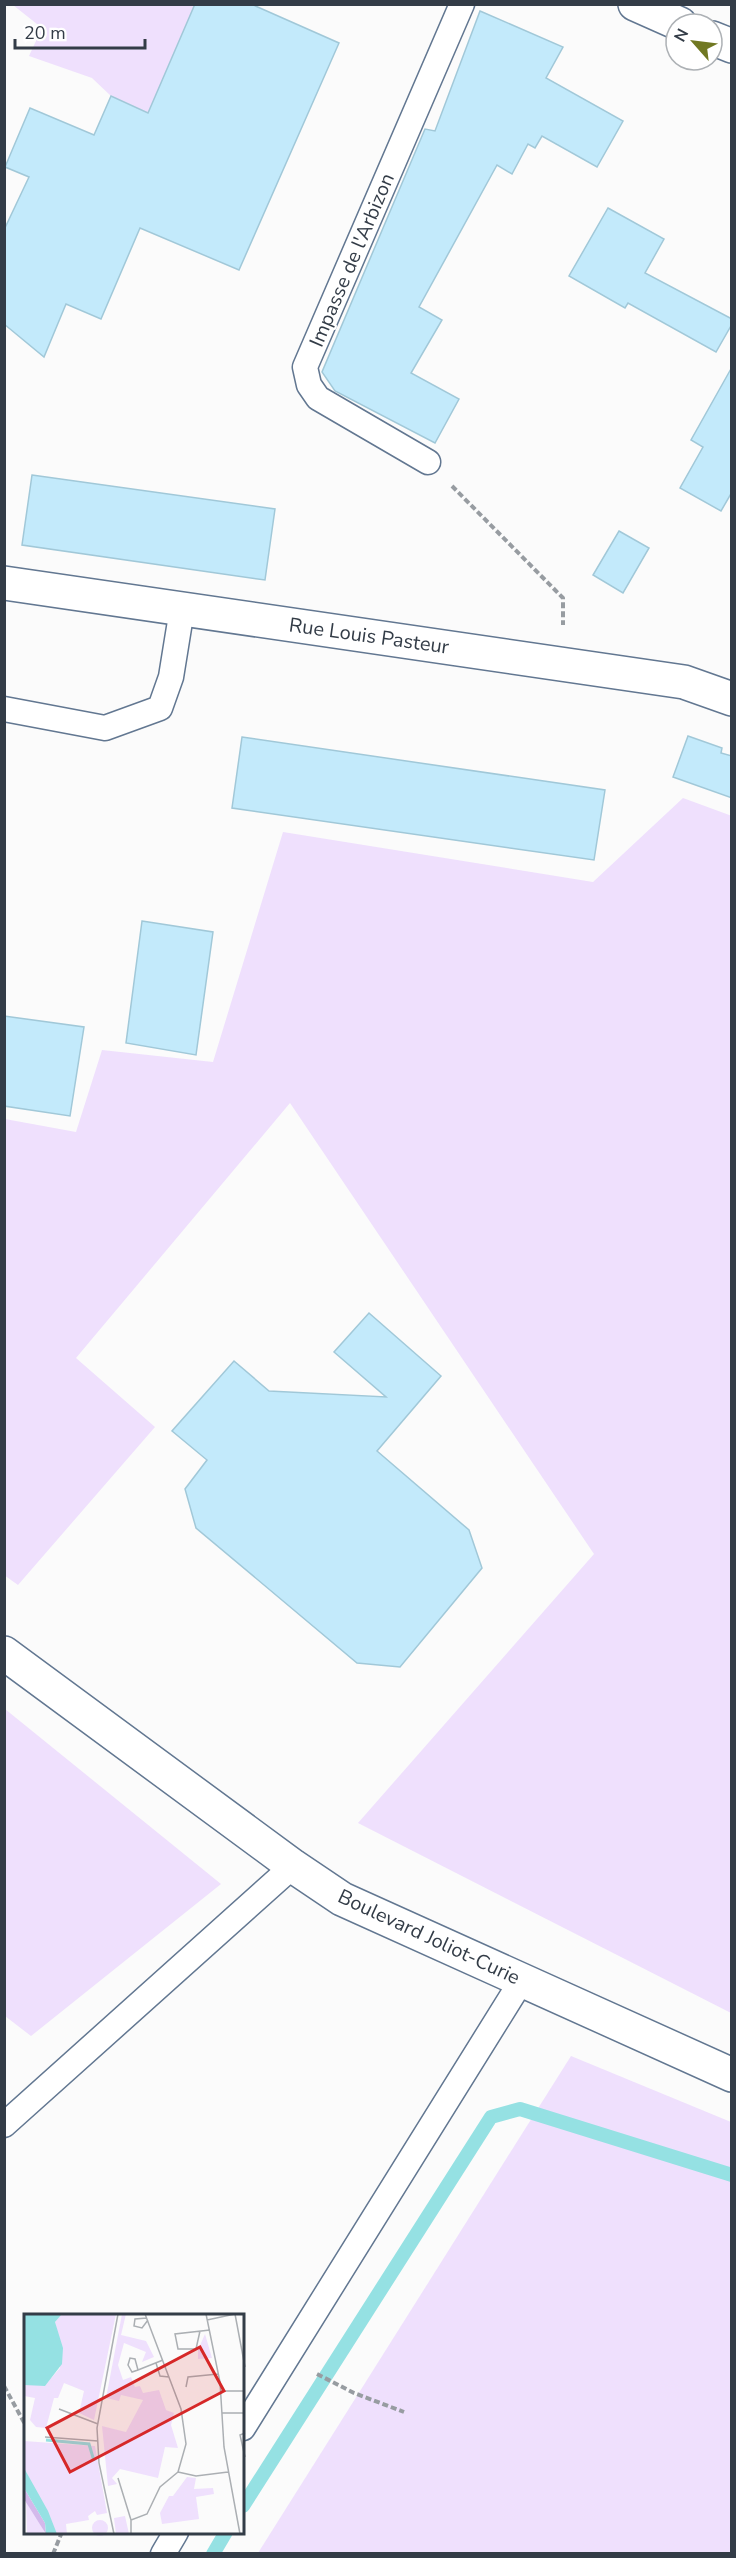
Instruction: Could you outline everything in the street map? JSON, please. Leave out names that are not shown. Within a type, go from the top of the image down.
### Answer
[{"type":"main road","points":[[635,4],[664,17]]},
{"type":"main road","name":"Rue Louis Pasteur","points":[[4,583],[684,682],[732,699]]},
{"type":"main road","name":"Boulevard Joliot-Curie","points":[[4,1653],[293,1866],[342,1899],[732,2075]]},
{"type":"lane","name":"Impasse de l'Arbizon","points":[[428,462],[318,398],[309,385],[305,367],[462,4]]},
{"type":"lane","points":[[4,709],[105,728],[160,708],[171,678],[182,609]]},
{"type":"lane","points":[[4,2126],[293,1866]]},
{"type":"lane","points":[[244,2426],[522,1980]]},
{"type":"lane","points":[[163,2553],[175,2534]]},
{"type":"path","points":[[428,462],[562,598],[564,664]]},
{"type":"path","points":[[317,2375],[354,2393],[404,2412]]},
{"type":"path","points":[[4,2386],[24,2422]]},
{"type":"path","points":[[53,2553],[61,2534]]},
{"type":"shaded area","points":[[13,5],[195,5],[149,113],[111,96],[92,78],[29,56],[42,28]]},
{"type":"shaded area","points":[[683,798],[732,816],[731,2013],[358,1823],[594,1554],[290,1103],[76,1358],[155,1427],[18,1585],[4,1575],[5,1119],[76,1132],[102,1050],[213,1062],[283,832],[593,882]]},
{"type":"shaded area","points":[[5,1709],[221,1884],[31,2036],[5,2016]]},
{"type":"shaded area","points":[[571,2056],[731,2122],[731,2553],[258,2553]]},
{"type":"building","points":[[195,4],[251,4],[339,43],[239,270],[140,228],[101,319],[66,304],[44,357],[4,324],[4,230],[29,177],[5,167],[30,108],[94,135],[111,96],[148,113]]},
{"type":"building","points":[[480,11],[563,47],[546,78],[623,121],[597,167],[542,136],[535,148],[528,144],[512,174],[497,165],[419,307],[442,320],[411,373],[459,399],[435,443],[335,391],[322,372],[425,129],[435,131]]},
{"type":"building","points":[[608,208],[664,239],[645,273],[732,319],[732,324],[716,352],[628,303],[625,308],[569,276]]},
{"type":"building","points":[[732,367],[732,492],[721,511],[680,488],[703,447],[691,440]]},
{"type":"building","points":[[32,475],[275,509],[265,580],[22,545]]},
{"type":"building","points":[[619,531],[649,548],[623,593],[593,575]]},
{"type":"building","points":[[688,736],[722,748],[721,753],[732,756],[732,798],[673,777]]},
{"type":"building","points":[[242,737],[605,790],[594,860],[232,808]]},
{"type":"building","points":[[142,921],[213,932],[196,1055],[126,1043]]},
{"type":"building","points":[[4,1016],[84,1027],[70,1116],[4,1106]]},
{"type":"building","points":[[369,1313],[441,1376],[377,1451],[469,1530],[482,1568],[400,1667],[357,1663],[196,1528],[185,1489],[207,1460],[172,1431],[234,1361],[269,1391],[386,1397],[334,1352]]},
{"type":"waterway","points":[[244,2504],[491,2117],[520,2109],[732,2175]]},
{"type":"waterway","points":[[213,2554],[225,2534]]}]
